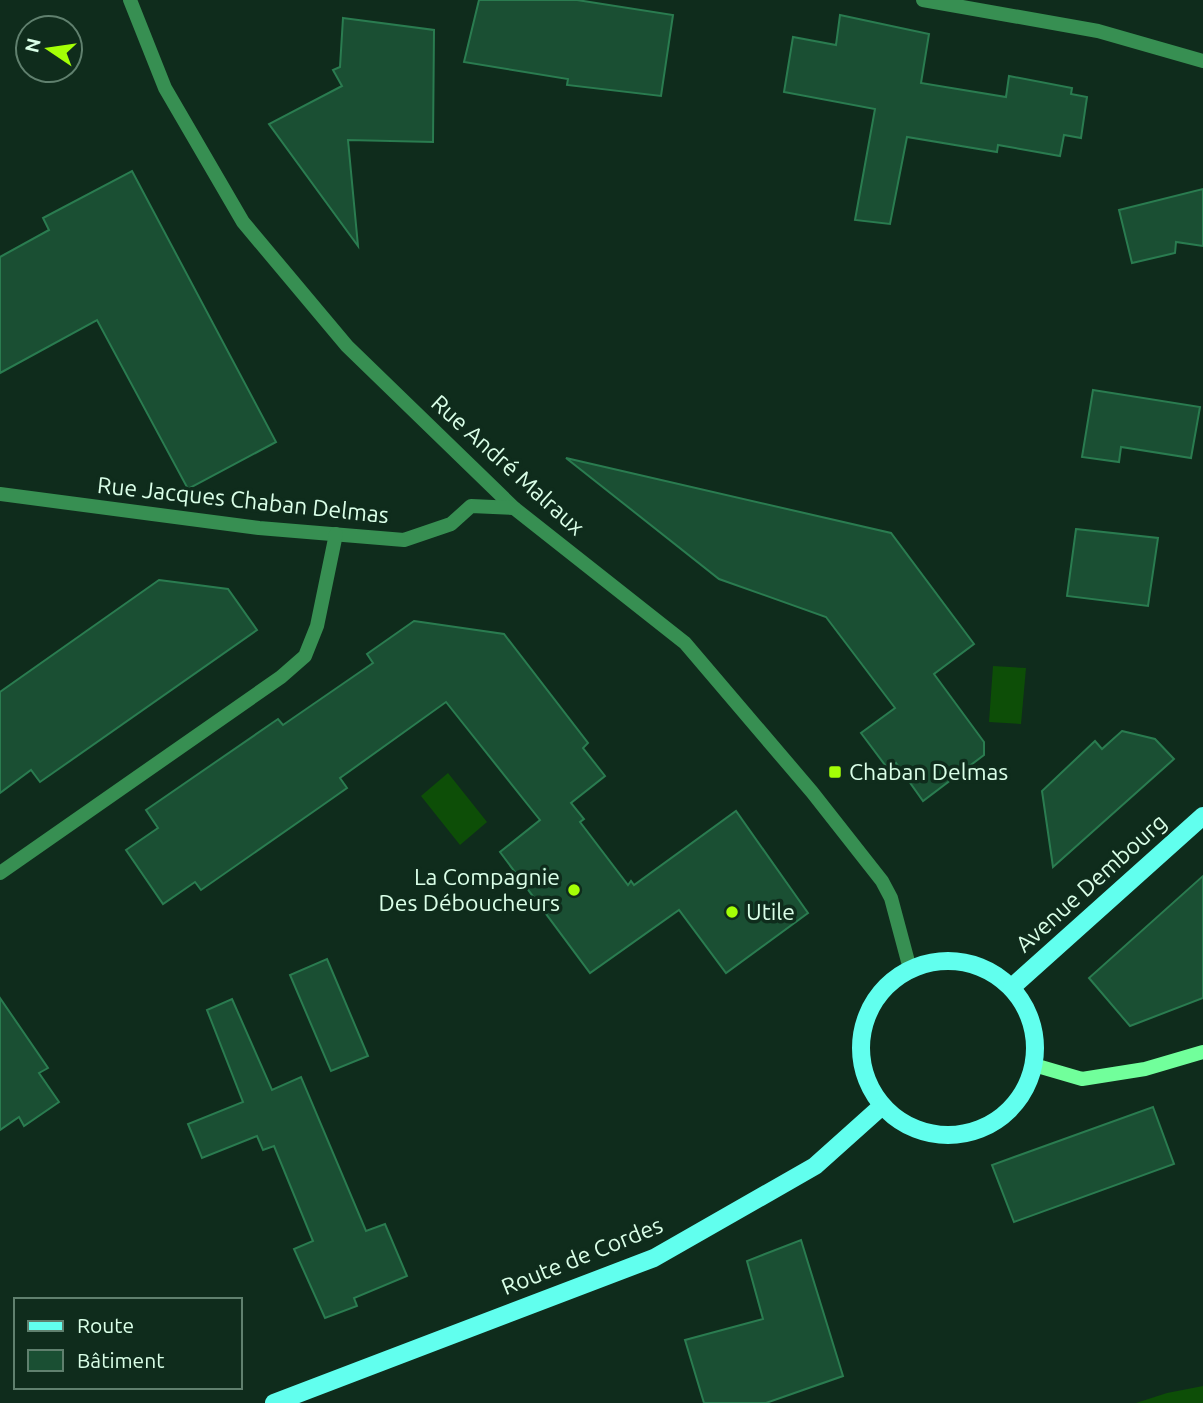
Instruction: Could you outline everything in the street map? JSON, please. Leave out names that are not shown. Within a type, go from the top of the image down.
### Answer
[{"type":"main road","name":"Avenue Dembourg","points":[[1012,986],[1203,816]]},
{"type":"main road","points":[[936,960],[964,961],[990,970],[1012,986],[1027,1010],[1035,1037],[1034,1065],[1025,1091],[1007,1113],[984,1128],[957,1136],[929,1134],[904,1124],[882,1106],[867,1083],[861,1057],[862,1031],[872,1005],[888,984],[910,969],[936,960]]},
{"type":"main road","name":"Route de Cordes","points":[[274,1403],[654,1258],[814,1166],[882,1106]]},
{"type":"street","name":"Rue André Malraux","points":[[130,0],[165,88],[243,222],[347,346],[514,508],[685,643],[812,792],[882,881],[891,898],[910,969]]},
{"type":"street","points":[[923,0],[1098,31],[1203,61]]},
{"type":"street","name":"Rue Jacques Chaban Delmas","points":[[0,494],[259,528],[404,540],[451,524],[471,506],[514,508]]},
{"type":"street","points":[[0,873],[281,677],[305,656],[317,626],[336,534]]},
{"type":"street","points":[[1034,1065],[1082,1079],[1145,1069],[1203,1052]]},
{"type":"shaded area","points":[[993,666],[1026,668],[1021,724],[989,722]]},
{"type":"shaded area","points":[[448,773],[487,822],[460,845],[421,796]]},
{"type":"shaded area","points":[[1203,1386],[1203,1403],[1136,1403],[1167,1393]]},
{"type":"building","points":[[479,0],[577,0],[673,15],[661,96],[567,85],[568,79],[464,62]]},
{"type":"building","points":[[840,15],[929,34],[921,83],[1006,97],[1009,76],[1072,88],[1071,94],[1087,97],[1081,138],[1064,135],[1060,156],[998,145],[997,152],[907,137],[890,224],[855,220],[875,109],[784,92],[793,37],[836,45]]},
{"type":"building","points":[[343,18],[434,30],[433,142],[348,140],[358,246],[269,124],[342,86],[333,70],[340,67]]},
{"type":"building","points":[[132,171],[276,442],[188,489],[97,320],[0,373],[0,257],[49,230],[43,218]]},
{"type":"building","points":[[1203,189],[1203,246],[1176,242],[1175,253],[1132,263],[1119,210]]},
{"type":"building","points":[[1093,390],[1200,407],[1191,458],[1121,447],[1119,462],[1082,457]]},
{"type":"building","points":[[566,458],[891,533],[974,644],[934,674],[984,742],[984,755],[923,801],[896,763],[888,769],[861,733],[895,708],[826,617],[719,579]]},
{"type":"building","points":[[1076,529],[1158,538],[1148,606],[1067,596]]},
{"type":"building","points":[[159,580],[228,589],[257,630],[40,782],[31,770],[0,793],[0,692]]},
{"type":"building","points":[[414,621],[504,634],[588,743],[583,748],[605,776],[571,803],[584,819],[580,822],[628,885],[631,881],[634,885],[736,811],[808,913],[726,973],[679,910],[590,973],[500,852],[540,820],[446,702],[340,778],[347,788],[201,890],[195,882],[163,904],[126,850],[158,828],[146,810],[278,719],[283,725],[373,663],[367,654]]},
{"type":"building","points":[[1122,731],[1155,739],[1174,759],[1053,867],[1042,791],[1095,741],[1102,749]]},
{"type":"building","points":[[1203,876],[1203,998],[1130,1026],[1089,978]]},
{"type":"building","points":[[327,959],[368,1056],[331,1071],[290,975]]},
{"type":"building","points":[[0,998],[48,1068],[39,1073],[59,1102],[24,1126],[19,1117],[0,1130]]},
{"type":"building","points":[[232,999],[272,1090],[301,1077],[366,1231],[385,1224],[407,1276],[354,1298],[357,1306],[325,1318],[294,1249],[313,1241],[274,1146],[263,1150],[257,1136],[202,1158],[188,1124],[243,1102],[207,1010]]},
{"type":"building","points":[[1153,1107],[1174,1164],[1014,1222],[992,1165]]},
{"type":"building","points":[[801,1240],[843,1376],[766,1403],[704,1403],[685,1340],[763,1319],[747,1261]]},
{"type":"place","name":"Chaban Delmas","points":[[835,772]]},
{"type":"place","name":"La Compagnie Des Déboucheurs","points":[[574,890]]},
{"type":"place","name":"Utile","points":[[732,912]]}]
